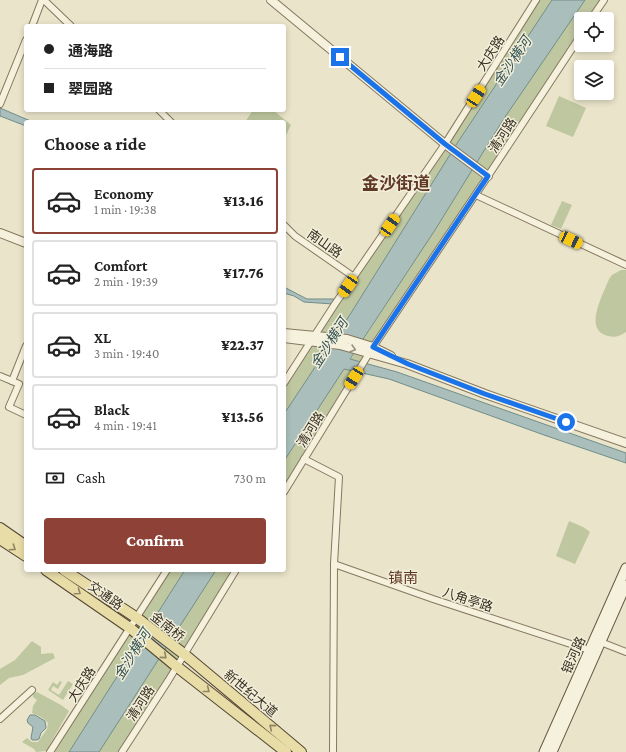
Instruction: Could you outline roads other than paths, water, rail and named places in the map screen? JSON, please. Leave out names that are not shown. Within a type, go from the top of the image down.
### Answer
[{"type":"main road","points":[[0,528],[24,541]]},
{"type":"main road","points":[[0,539],[24,555]]},
{"type":"main road","name":"银河路","points":[[552,752],[626,568]]},
{"type":"main road","name":"交通路","points":[[49,572],[130,628]]},
{"type":"main road","name":"交通路","points":[[67,572],[137,618]]},
{"type":"main road","name":"银河路","points":[[597,640],[626,585]]},
{"type":"main road","name":"金南桥","points":[[137,618],[184,654]]},
{"type":"main road","name":"金南桥","points":[[130,628],[176,666]]},
{"type":"main road","name":"银河路","points":[[544,752],[592,652]]},
{"type":"main road","name":"新世纪大道","points":[[184,654],[301,752]]},
{"type":"main road","name":"新世纪大道","points":[[176,666],[286,752]]},
{"type":"street","points":[[33,24],[43,0],[69,24]]},
{"type":"street","points":[[271,0],[445,144],[488,176]]},
{"type":"street","name":"大庆路","points":[[286,380],[311,339],[445,144],[536,0]]},
{"type":"street","points":[[596,12],[604,0]]},
{"type":"street","points":[[0,104],[24,45]]},
{"type":"street","name":"清河路","points":[[286,489],[371,350],[476,195],[574,45]]},
{"type":"street","points":[[161,112],[169,120]]},
{"type":"street","points":[[476,195],[626,266]]},
{"type":"street","points":[[0,228],[24,237]]},
{"type":"street","name":"南山路","points":[[286,228],[294,236],[354,277]]},
{"type":"street","points":[[0,233],[24,242]]},
{"type":"street","points":[[286,333],[371,350],[485,394],[626,443]]},
{"type":"street","points":[[286,338],[311,339]]},
{"type":"street","points":[[12,381],[24,351]]},
{"type":"street","points":[[0,376],[19,384],[10,407],[24,414]]},
{"type":"street","points":[[304,459],[339,477],[334,564],[333,752]]},
{"type":"street","name":"八角亭路","points":[[334,564],[592,652]]},
{"type":"street","points":[[137,618],[166,572]]},
{"type":"street","points":[[184,654],[235,572]]},
{"type":"street","name":"大庆路","points":[[50,752],[137,618]]},
{"type":"street","points":[[597,640],[626,652]]},
{"type":"street","name":"清河路","points":[[122,752],[184,654]]},
{"type":"street","points":[[0,719],[32,690]]},
{"type":"water","name":"金沙横河","points":[[552,0],[585,0],[577,12],[574,12],[574,16],[503,120],[435,230],[350,359],[397,372],[626,453],[626,463],[389,379],[344,369],[286,458],[286,411],[351,313],[456,145]]},
{"type":"water","points":[[0,108],[28,120],[24,120],[24,125],[0,116]]},
{"type":"water","points":[[286,288],[307,299],[336,299],[333,304],[304,302],[294,296],[286,294]]},
{"type":"water","name":"金沙横河","points":[[184,572],[215,572],[99,752],[69,752]]},
{"type":"water","points":[[30,715],[35,715],[45,721],[46,728],[37,740],[32,740],[31,738],[33,727],[27,720]]},
{"type":"district","name":"金沙街道","points":[[396,183]]},
{"type":"district","name":"镇南","points":[[403,578]]}]
